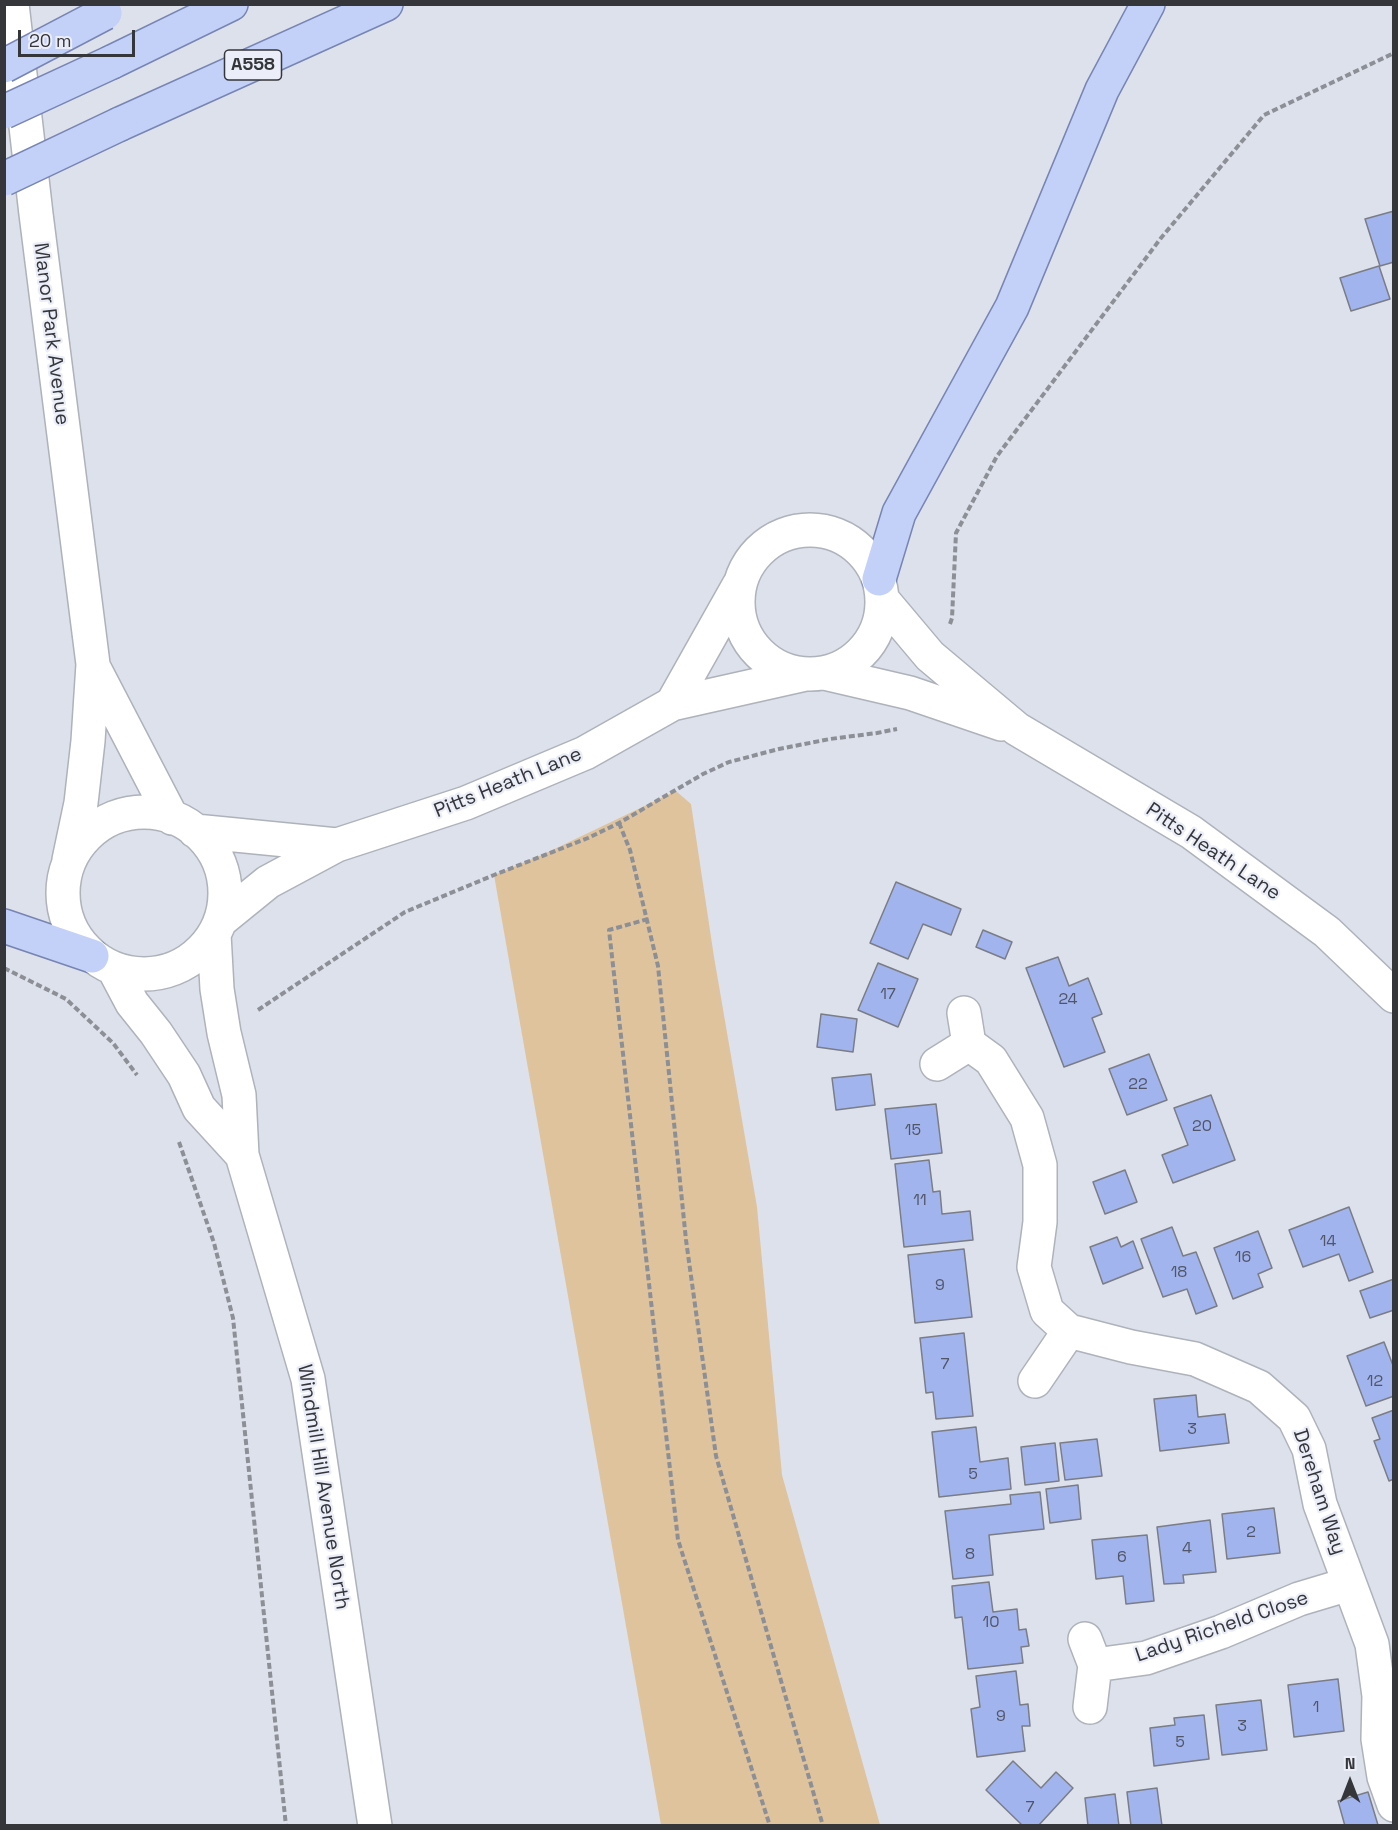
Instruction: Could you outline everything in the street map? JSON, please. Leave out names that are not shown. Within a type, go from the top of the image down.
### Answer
[{"type":"main road","points":[[4,112],[231,4]]},
{"type":"main road","name":"A558","points":[[4,179],[386,4]]},
{"type":"main road","points":[[881,589],[899,513],[1012,307],[1102,90],[1148,4]]},
{"type":"main road","points":[[4,66],[112,9]]},
{"type":"main road","points":[[4,926],[103,963]]},
{"type":"street","name":"Manor Park Avenue","points":[[12,4],[93,664],[81,803],[69,860]]},
{"type":"street","points":[[672,704],[740,583],[749,562],[765,545],[785,533],[808,530],[831,532],[851,543],[868,559],[881,589],[880,620],[872,638],[860,654],[843,666],[815,673],[785,669],[766,660],[752,644],[741,625],[738,605],[740,583]]},
{"type":"street","name":"Pitts Heath Lane","points":[[881,589],[930,656],[1017,729],[1191,832],[1327,932],[1394,996]]},
{"type":"street","name":"Manor Park Avenue","points":[[93,664],[184,824]]},
{"type":"street","name":"Pitts Heath Lane","points":[[217,928],[268,882],[337,845],[466,803],[585,753],[672,704],[815,673],[910,693],[1017,729]]},
{"type":"street","points":[[148,812],[184,824],[212,849],[222,872],[225,897],[217,928],[200,952],[181,965],[159,973],[136,974],[103,963],[74,936],[64,912],[63,885],[69,860],[83,840],[102,824],[124,814],[148,812]]},
{"type":"street","name":"Pitts Heath Lane","points":[[184,824],[337,845]]},
{"type":"street","name":"Windmill Hill Avenue North","points":[[217,928],[217,989],[222,1022],[239,1095],[242,1155],[308,1379],[375,1826]]},
{"type":"street","name":"Windmill Hill Avenue North","points":[[103,963],[156,1033],[184,1075],[199,1107],[242,1155]]},
{"type":"street","name":"Dereham Way","points":[[937,1064],[966,1029],[991,1060],[1027,1118],[1040,1165],[1040,1222],[1034,1267],[1047,1311],[1070,1331],[1131,1347],[1195,1359],[1259,1387],[1294,1418],[1309,1449],[1320,1504],[1372,1644],[1379,1696],[1378,1738],[1384,1777],[1394,1805]]},
{"type":"street","points":[[1035,1381],[1070,1331]]},
{"type":"street","name":"Lady Richeld Close","points":[[1090,1707],[1090,1652],[1146,1658],[1221,1632],[1299,1599],[1349,1584]]},
{"type":"path","points":[[949,626],[952,618],[956,533],[997,456],[1161,238],[1264,115],[1394,53]]},
{"type":"path","points":[[252,1014],[405,912],[504,870],[588,838],[729,762],[799,745],[877,734],[905,727]]},
{"type":"path","points":[[619,823],[630,850],[658,966],[686,1240],[716,1456],[823,1826]]},
{"type":"path","points":[[648,919],[609,930],[678,1540],[770,1826]]},
{"type":"path","points":[[4,968],[66,999],[113,1043],[139,1079]]},
{"type":"path","points":[[175,1135],[203,1207],[233,1318],[286,1826]]},
{"type":"shaded area","points":[[676,791],[691,804],[714,957],[757,1207],[782,1475],[880,1825],[661,1825],[494,875],[544,854]]},
{"type":"building","points":[[1394,211],[1394,262],[1380,266],[1365,219]]},
{"type":"building","points":[[1379,266],[1390,299],[1351,311],[1340,278]]},
{"type":"building","points":[[896,882],[961,909],[951,935],[923,924],[908,959],[870,943]]},
{"type":"building","points":[[983,930],[1012,942],[1005,959],[976,947]]},
{"type":"building","points":[[1058,957],[1069,986],[1088,978],[1102,1014],[1092,1018],[1105,1052],[1064,1067],[1026,968]]},
{"type":"building","points":[[878,963],[918,979],[898,1027],[858,1010]]},
{"type":"building","points":[[821,1014],[857,1019],[853,1052],[817,1047]]},
{"type":"building","points":[[1149,1054],[1167,1100],[1127,1115],[1109,1069]]},
{"type":"building","points":[[871,1074],[875,1105],[836,1110],[832,1078]]},
{"type":"building","points":[[1211,1095],[1235,1160],[1173,1183],[1162,1155],[1188,1145],[1174,1108]]},
{"type":"building","points":[[936,1104],[942,1153],[891,1159],[885,1109]]},
{"type":"building","points":[[929,1160],[933,1192],[940,1191],[942,1214],[970,1211],[973,1240],[904,1247],[895,1164]]},
{"type":"building","points":[[1125,1170],[1137,1202],[1105,1214],[1093,1182]]},
{"type":"building","points":[[1349,1207],[1373,1272],[1349,1281],[1339,1254],[1303,1267],[1289,1230]]},
{"type":"building","points":[[1172,1227],[1183,1256],[1196,1252],[1217,1306],[1196,1314],[1187,1289],[1163,1297],[1141,1239]]},
{"type":"building","points":[[1258,1231],[1272,1268],[1258,1274],[1263,1287],[1233,1299],[1214,1248]]},
{"type":"building","points":[[1117,1237],[1121,1247],[1133,1241],[1143,1268],[1103,1284],[1090,1247]]},
{"type":"building","points":[[964,1249],[972,1317],[915,1323],[908,1255]]},
{"type":"building","points":[[1394,1279],[1394,1310],[1370,1318],[1360,1291]]},
{"type":"building","points":[[964,1333],[973,1416],[936,1419],[933,1392],[926,1393],[920,1338]]},
{"type":"building","points":[[1384,1342],[1394,1368],[1394,1396],[1366,1406],[1347,1356]]},
{"type":"building","points":[[1196,1395],[1198,1417],[1225,1414],[1229,1443],[1160,1451],[1154,1399]]},
{"type":"building","points":[[1394,1410],[1394,1479],[1389,1481],[1374,1441],[1380,1439],[1372,1418]]},
{"type":"building","points":[[976,1427],[980,1462],[1008,1458],[1011,1489],[939,1497],[932,1432]]},
{"type":"building","points":[[1097,1439],[1102,1476],[1065,1480],[1060,1443]]},
{"type":"building","points":[[1055,1443],[1059,1481],[1025,1485],[1021,1447]]},
{"type":"building","points":[[1078,1485],[1081,1519],[1050,1523],[1046,1489]]},
{"type":"building","points":[[1040,1492],[1044,1529],[989,1535],[993,1575],[953,1579],[945,1511],[1011,1504],[1010,1495]]},
{"type":"building","points":[[1274,1508],[1280,1553],[1227,1559],[1222,1514]]},
{"type":"building","points":[[1210,1520],[1216,1572],[1183,1575],[1184,1583],[1164,1584],[1157,1527]]},
{"type":"building","points":[[1147,1535],[1154,1601],[1126,1604],[1123,1576],[1096,1579],[1092,1540]]},
{"type":"building","points":[[989,1582],[993,1612],[1017,1609],[1019,1630],[1026,1629],[1029,1646],[1021,1647],[1023,1663],[968,1669],[962,1617],[955,1618],[952,1586]]},
{"type":"building","points":[[1016,1671],[1020,1705],[1028,1704],[1030,1726],[1022,1726],[1025,1751],[977,1757],[971,1709],[980,1707],[976,1676]]},
{"type":"building","points":[[1338,1679],[1344,1731],[1294,1737],[1288,1685]]},
{"type":"building","points":[[1261,1700],[1267,1750],[1222,1755],[1216,1705]]},
{"type":"building","points":[[1204,1715],[1209,1759],[1154,1766],[1150,1728],[1175,1725],[1174,1718]]},
{"type":"building","points":[[1013,1761],[1041,1788],[1056,1772],[1073,1788],[1038,1826],[1023,1826],[986,1790]]},
{"type":"building","points":[[1157,1788],[1162,1826],[1131,1826],[1127,1792]]},
{"type":"building","points":[[1368,1792],[1378,1825],[1345,1826],[1338,1801]]},
{"type":"building","points":[[1115,1794],[1119,1826],[1088,1826],[1085,1798]]}]
